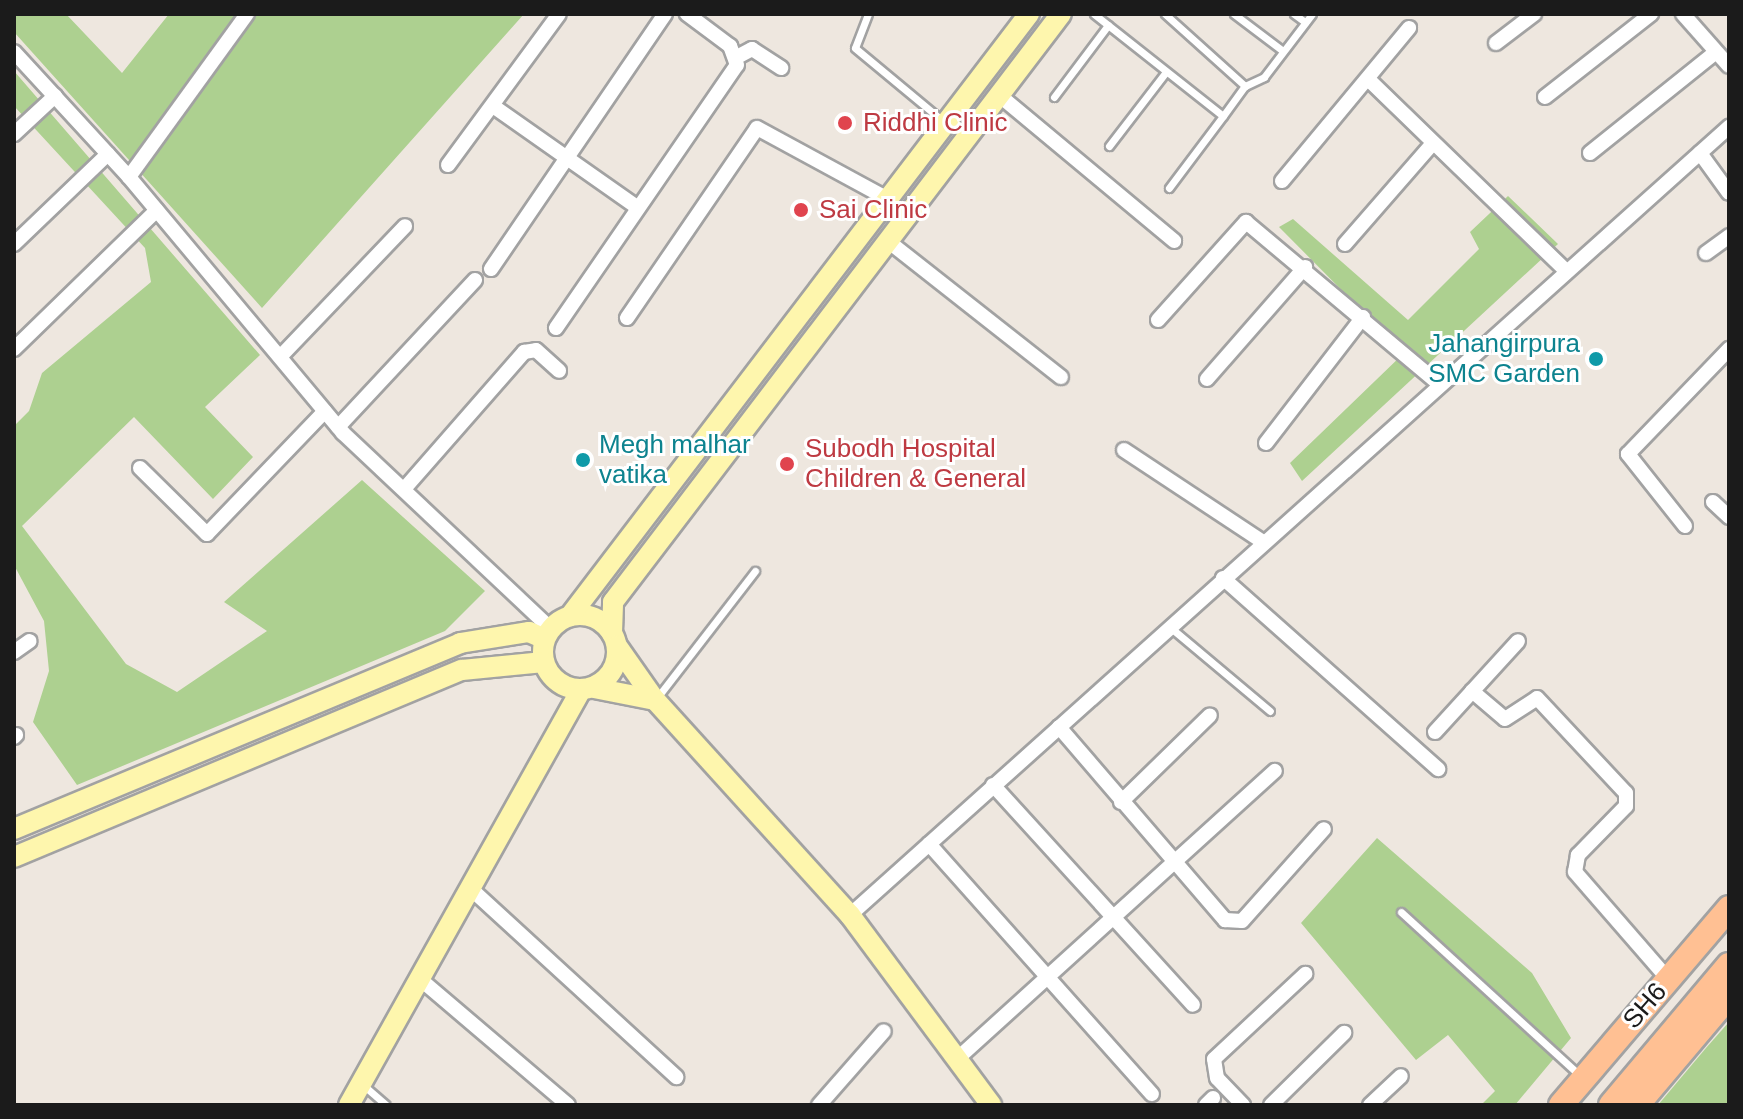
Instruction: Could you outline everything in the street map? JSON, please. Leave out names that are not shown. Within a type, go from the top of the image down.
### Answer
[{"type":"main road","name":"SH6","points":[[1561,1105],[1729,908]]},
{"type":"main road","points":[[1611,1105],[1729,965]]},
{"type":"main road","points":[[1637,1105],[1729,996]]},
{"type":"street","points":[[129,177],[247,14]]},
{"type":"street","points":[[448,165],[559,14]]},
{"type":"street","points":[[491,269],[665,14]]},
{"type":"street","points":[[687,14],[737,57]]},
{"type":"street","points":[[14,829],[460,643],[529,632],[548,634],[570,616],[1029,14]]},
{"type":"street","points":[[349,1105],[555,734],[588,689],[613,671],[613,602],[1061,14]]},
{"type":"street","points":[[1496,43],[1534,14]]},
{"type":"street","points":[[1545,97],[1651,14]]},
{"type":"street","points":[[1683,14],[1729,66]]},
{"type":"street","points":[[1282,181],[1409,28]]},
{"type":"street","points":[[556,328],[737,57],[752,49],[781,68]]},
{"type":"street","points":[[14,52],[129,177],[338,427],[405,488],[548,634],[546,668],[555,734]]},
{"type":"street","points":[[1590,153],[1716,52]]},
{"type":"street","points":[[1368,79],[1566,271]]},
{"type":"street","points":[[999,95],[1174,241]]},
{"type":"street","points":[[14,134],[55,96]]},
{"type":"street","points":[[493,106],[638,208]]},
{"type":"street","points":[[850,915],[1729,127]]},
{"type":"street","points":[[627,318],[757,128],[888,199]]},
{"type":"street","points":[[1345,244],[1433,143]]},
{"type":"street","points":[[1700,153],[1729,193]]},
{"type":"street","points":[[14,244],[108,154]]},
{"type":"street","points":[[14,349],[157,210]]},
{"type":"street","points":[[1158,320],[1246,222],[1305,267],[1439,384]]},
{"type":"street","points":[[280,357],[405,226]]},
{"type":"street","points":[[1706,253],[1729,236]]},
{"type":"street","points":[[888,241],[1061,377]]},
{"type":"street","points":[[1207,379],[1305,267]]},
{"type":"street","points":[[338,427],[475,280]]},
{"type":"street","points":[[1266,443],[1363,317]]},
{"type":"street","points":[[405,488],[524,352],[536,350],[559,371]]},
{"type":"street","points":[[1685,526],[1628,454],[1727,356]]},
{"type":"street","points":[[140,468],[207,534],[325,411]]},
{"type":"street","points":[[1124,450],[1263,542]]},
{"type":"street","points":[[1713,502],[1729,517]]},
{"type":"street","points":[[1223,578],[1438,769]]},
{"type":"street","points":[[570,616],[594,618],[615,640],[655,700],[850,915],[991,1105]]},
{"type":"street","points":[[14,652],[30,641]]},
{"type":"street","points":[[1435,732],[1518,641]]},
{"type":"street","points":[[14,857],[462,670],[546,668],[588,689],[655,700]]},
{"type":"street","points":[[1472,691],[1508,719],[1537,698],[1626,793],[1626,806],[1578,855],[1575,872],[1668,979]]},
{"type":"street","points":[[1121,802],[1210,715]]},
{"type":"street","points":[[1059,727],[1174,865],[1225,920],[1242,921],[1324,829]]},
{"type":"street","points":[[957,1059],[1115,921],[1275,771]]},
{"type":"street","points":[[993,785],[1193,1005]]},
{"type":"street","points":[[929,844],[1152,1094]]},
{"type":"street","points":[[470,888],[676,1077]]},
{"type":"street","points":[[1243,1105],[1217,1078],[1214,1059],[1305,974]]},
{"type":"street","points":[[420,979],[568,1105]]},
{"type":"street","points":[[819,1105],[884,1031]]},
{"type":"street","points":[[1271,1105],[1344,1033]]},
{"type":"street","points":[[1370,1105],[1401,1076]]},
{"type":"lane","points":[[868,14],[855,48],[946,123]]},
{"type":"lane","points":[[1094,14],[1223,116]]},
{"type":"lane","points":[[1165,14],[1245,86]]},
{"type":"lane","points":[[1234,14],[1283,51]]},
{"type":"lane","points":[[1294,14],[1305,22]]},
{"type":"lane","points":[[1169,188],[1245,86],[1255,84],[1312,14]]},
{"type":"lane","points":[[1054,97],[1108,25]]},
{"type":"lane","points":[[1109,146],[1165,73]]},
{"type":"lane","points":[[655,700],[755,571]]},
{"type":"lane","points":[[1169,627],[1270,711]]},
{"type":"lane","points":[[1401,912],[1584,1078]]},
{"type":"lane","points":[[362,1083],[386,1105]]},
{"type":"green space","points":[[14,14],[66,14],[122,73],[169,14],[524,14],[262,308],[14,32]]},
{"type":"green space","points":[[14,71],[260,355],[205,407],[253,457],[213,499],[134,417],[22,526],[126,664],[177,692],[267,631],[224,602],[362,480],[485,591],[445,631],[77,785],[33,722],[49,671],[44,621],[14,565],[14,426],[29,411],[42,373],[151,282],[145,248],[14,106]]},
{"type":"green space","points":[[1508,196],[1558,244],[1302,481],[1290,463],[1404,353],[1279,227],[1293,219],[1408,320],[1479,249],[1470,232]]},
{"type":"green space","points":[[1377,838],[1532,973],[1571,1038],[1515,1105],[1481,1105],[1495,1091],[1448,1035],[1416,1060],[1301,923]]},
{"type":"green space","points":[[1729,1022],[1729,1105],[1658,1105],[1706,1048]]},
{"type":"place","name":"Riddhi Clinic","points":[[845,123]]},
{"type":"place","name":"Sai Clinic","points":[[801,210]]},
{"type":"place","name":"Jahangirpura SMC Garden","points":[[1596,359]]},
{"type":"place","name":"Megh malhar vatika","points":[[583,460]]},
{"type":"place","name":"Subodh Hospital Children & General","points":[[787,464]]}]
